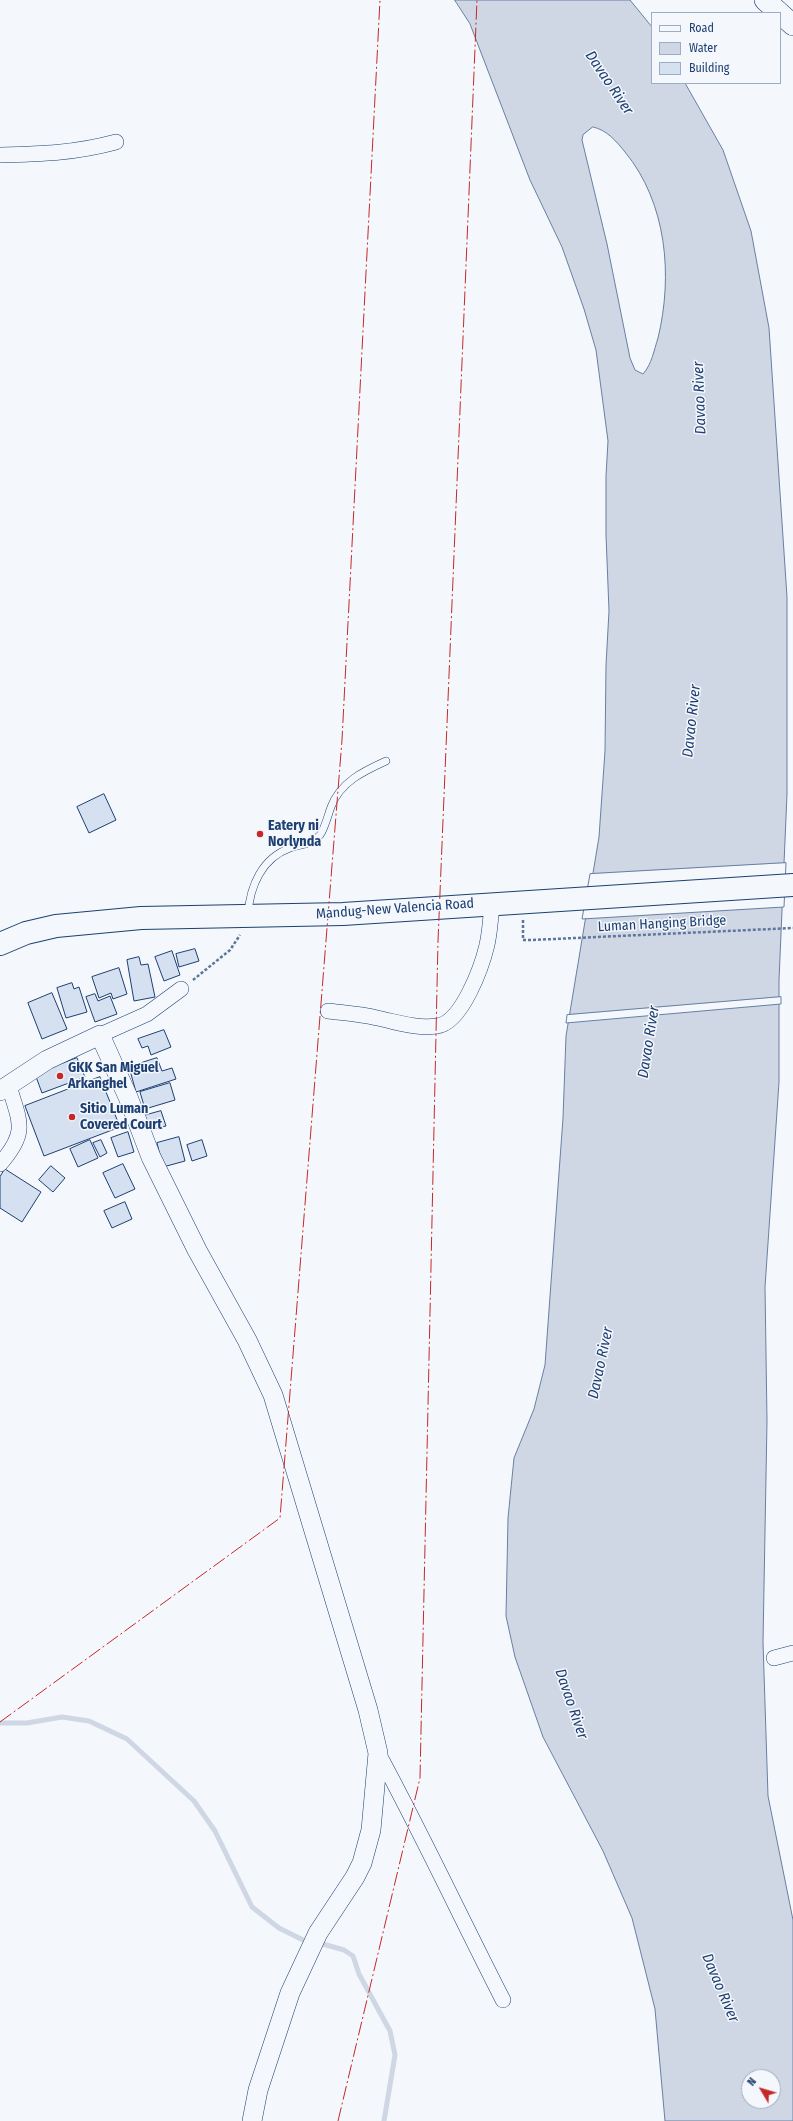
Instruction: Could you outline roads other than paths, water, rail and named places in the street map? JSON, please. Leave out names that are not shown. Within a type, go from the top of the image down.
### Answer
[{"type":"main road","points":[[765,0],[778,12]]},
{"type":"main road","points":[[781,14],[793,25]]},
{"type":"main road","name":"Mandug-New Valencia Road","points":[[0,944],[26,933],[56,926],[141,918],[343,914],[532,900],[793,885]]},
{"type":"street","points":[[0,155],[49,154],[85,150],[116,142]]},
{"type":"street","points":[[328,1011],[353,1013],[407,1025],[440,1026],[452,1018],[464,1002],[475,981],[487,946],[492,903]]},
{"type":"street","points":[[0,1164],[18,1140],[20,1131],[4,1088],[47,1060],[147,1014],[181,989]]},
{"type":"street","points":[[100,1035],[128,1097],[151,1157],[197,1250],[248,1340],[273,1395],[325,1573],[360,1682],[378,1753],[419,1829],[455,1906],[503,2000]]},
{"type":"street","points":[[774,1658],[793,1654]]},
{"type":"street","points":[[252,2121],[258,2090],[290,1993],[318,1933],[355,1877],[362,1863],[371,1830],[378,1753]]},
{"type":"lane","points":[[248,916],[249,898],[255,882],[266,864],[277,853],[309,844],[321,834],[334,799],[346,784],[361,772],[386,761]]},
{"type":"water","name":"Davao River","points":[[455,0],[630,0],[651,26],[651,84],[686,84],[723,150],[751,231],[769,328],[787,597],[787,794],[779,980],[779,1082],[765,1287],[767,1421],[763,1642],[768,1796],[793,1920],[793,2121],[665,2121],[655,2009],[632,1918],[603,1851],[543,1737],[515,1657],[506,1616],[508,1518],[514,1458],[534,1409],[545,1365],[563,1118],[566,1036],[599,837],[605,751],[606,665],[609,611],[606,535],[606,476],[608,441],[596,350],[584,309],[562,247],[530,180],[470,24]],"holes":[[[593,127],[603,131],[615,140],[639,172],[650,194],[658,217],[663,241],[665,265],[663,314],[652,357],[649,366],[643,374],[635,370],[630,358],[607,244],[582,140],[583,135]]]},
{"type":"waterway","points":[[0,1723],[27,1723],[62,1717],[89,1721],[127,1739],[194,1801],[215,1831],[252,1907],[279,1928],[303,1940]]},
{"type":"waterway","points":[[323,1944],[344,1950],[353,1956],[359,1974],[390,2031],[395,2055],[384,2121]]},
{"type":"place","name":"Eatery ni Norlynda","points":[[260,834]]},
{"type":"place","name":"GKK San Miguel Arkanghel","points":[[60,1076]]},
{"type":"place","name":"Sitio Luman Covered Court","points":[[72,1117]]}]
